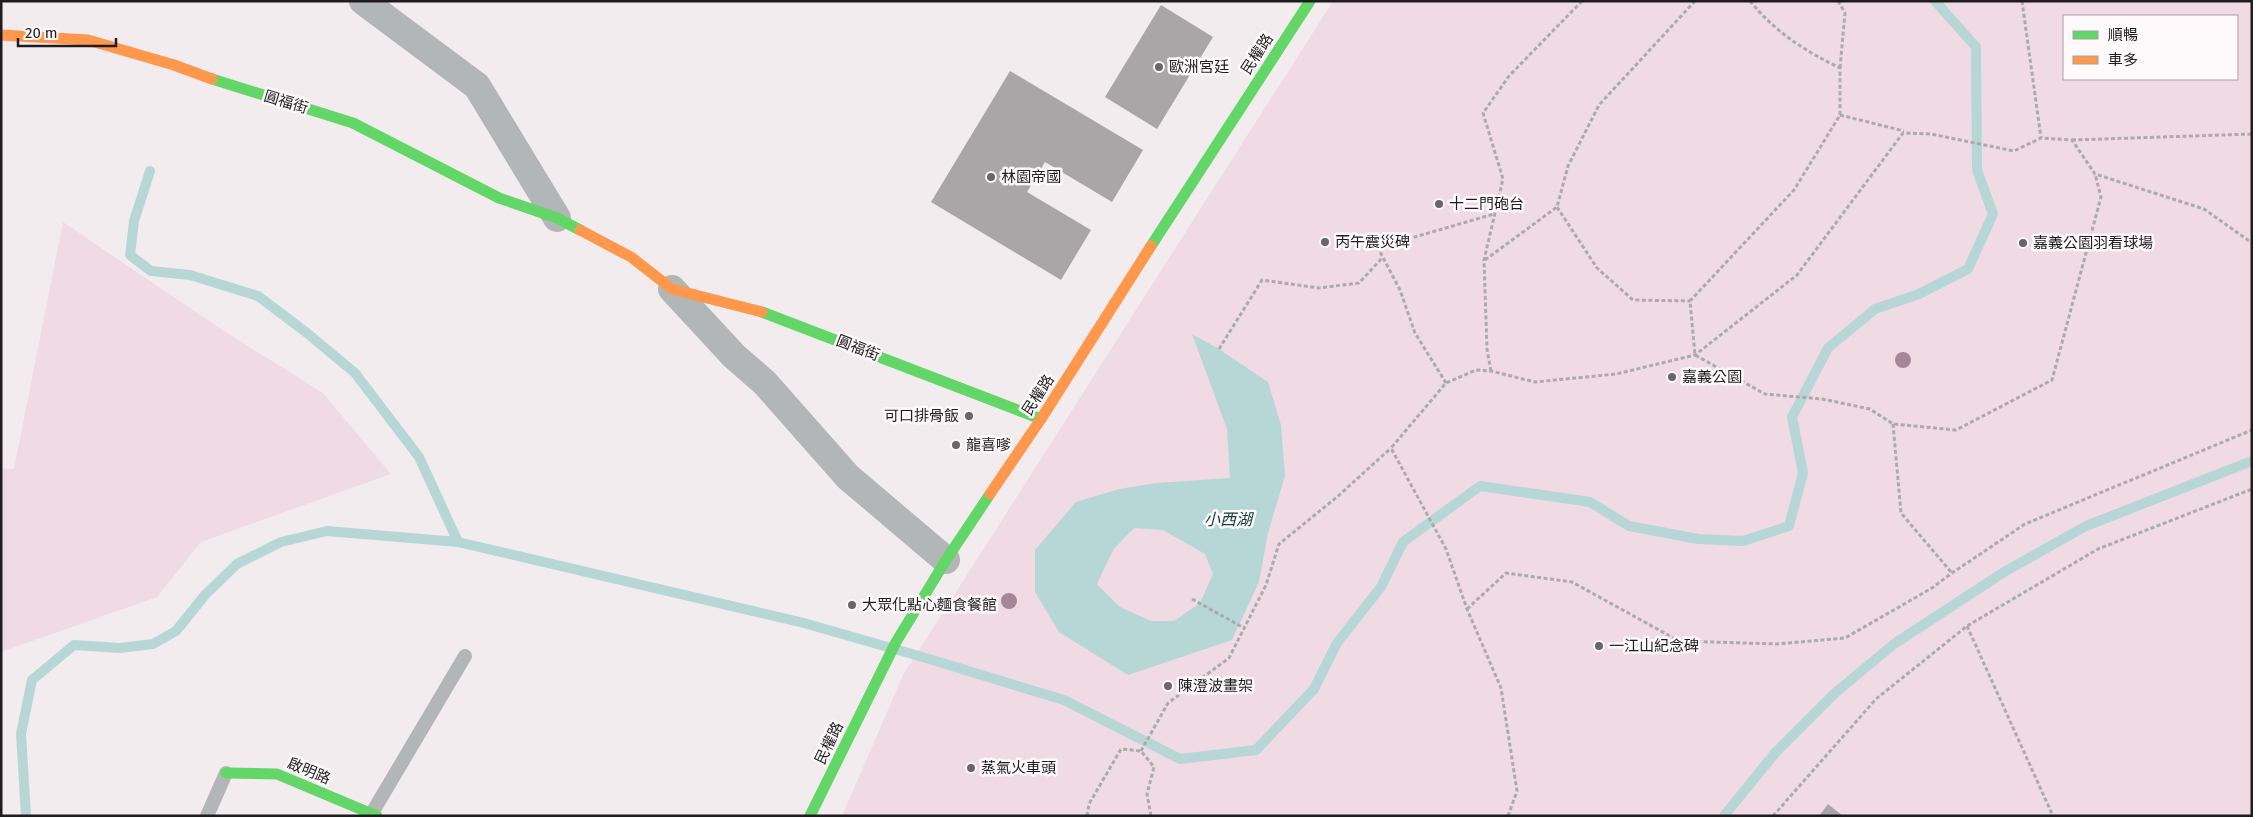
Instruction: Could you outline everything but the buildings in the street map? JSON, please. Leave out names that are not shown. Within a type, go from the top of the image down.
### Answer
[{"type":"street","points":[[364,1],[477,86],[557,218]]},
{"type":"street","name":"民權路","points":[[810,816],[896,642],[946,560],[1041,418],[1310,1]]},
{"type":"street","name":"圓福街","points":[[1,35],[88,40],[174,65],[218,81],[353,123],[499,198],[557,218],[631,257],[672,289],[734,356],[765,383],[848,477],[946,560]]},
{"type":"street","name":"圓福街","points":[[672,289],[763,312],[1041,418]]},
{"type":"street","name":"啟明路","points":[[226,773],[277,774],[374,814]]},
{"type":"lane","points":[[374,814],[466,656]]},
{"type":"lane","points":[[207,816],[226,773]]},
{"type":"path","points":[[1491,371],[1487,348],[1484,260],[1503,178],[1483,113],[1510,76],[1582,1]]},
{"type":"path","points":[[1484,260],[1557,207],[1568,166],[1599,105],[1695,1]]},
{"type":"path","points":[[1750,1],[1763,17],[1806,52],[1840,68]]},
{"type":"path","points":[[1557,207],[1597,268],[1632,300],[1690,301],[1794,190],[1840,114],[1840,68],[1845,13],[1838,1]]},
{"type":"path","points":[[2022,1],[2041,138]]},
{"type":"path","points":[[1840,114],[1912,133]]},
{"type":"path","points":[[1141,751],[1168,703],[1229,658],[1266,585],[1279,544],[1337,497],[1391,448],[1446,383],[1476,370],[1491,371],[1535,382],[1616,374],[1695,355],[1797,275],[1903,133],[1931,134],[2014,151],[2041,138],[2072,140],[2252,134]]},
{"type":"path","points":[[1695,355],[1765,394],[1822,399],[1870,409],[1894,424],[1956,430],[2052,380],[2101,197],[2095,174],[2072,140]]},
{"type":"path","points":[[2095,174],[2204,209],[2252,243]]},
{"type":"path","points":[[1446,383],[1415,333],[1400,290],[1377,246],[1384,238],[1401,241],[1494,214]]},
{"type":"path","points":[[1220,349],[1262,280],[1319,288],[1359,283],[1383,257]]},
{"type":"path","points":[[1690,301],[1695,355]]},
{"type":"path","points":[[1894,424],[1901,513],[1952,573]]},
{"type":"path","points":[[1467,609],[1506,573],[1572,582],[1679,641],[1777,644],[1845,638],[1932,588],[2025,524],[2252,430]]},
{"type":"path","points":[[1391,448],[1446,549],[1467,609],[1501,688],[1517,791],[1508,816]]},
{"type":"path","points":[[1773,816],[1876,699],[1967,626],[2098,549],[2252,489]]},
{"type":"path","points":[[1192,599],[1244,628]]},
{"type":"path","points":[[1967,626],[2053,816]]},
{"type":"path","points":[[1087,816],[1089,804],[1121,749],[1141,751],[1154,767],[1147,794],[1151,816]]},
{"type":"shaded area","name":"嘉義公園","points":[[1333,1],[2252,1],[2252,816],[842,816],[903,675]]},
{"type":"shaded area","points":[[63,222],[224,331],[323,393],[391,474],[201,542],[157,597],[1,652],[1,468],[14,469]]},
{"type":"water","name":"小西湖","points":[[1192,334],[1219,349],[1268,382],[1281,425],[1285,476],[1268,533],[1259,582],[1232,640],[1128,675],[1059,632],[1035,592],[1035,550],[1076,502],[1119,489],[1156,483],[1230,478],[1227,429]],"holes":[[[1134,528],[1163,530],[1205,554],[1213,574],[1200,603],[1174,621],[1151,621],[1120,607],[1097,584],[1113,550]]]},
{"type":"waterway","points":[[26,816],[21,734],[32,680],[74,645],[120,648],[153,644],[176,631],[205,595],[237,564],[281,542],[327,531],[458,542],[804,623],[1064,700],[1180,759],[1256,750],[1314,689],[1337,643],[1381,587],[1403,542],[1480,486],[1590,502],[1629,526],[1698,539],[1743,541],[1789,526],[1803,473],[1792,417],[1828,348],[1875,309],[1919,294],[1968,269],[1993,214],[1977,170],[1976,47],[1935,1]]},
{"type":"waterway","points":[[150,171],[134,221],[130,255],[151,271],[190,275],[258,296],[355,373],[419,457],[458,542]]},
{"type":"waterway","points":[[1724,816],[1775,753],[1835,693],[1894,644],[2004,572],[2086,526],[2252,461]]},
{"type":"traffic: fast","points":[[1151,246],[1310,1]]},
{"type":"traffic: fast","points":[[212,79],[353,123],[499,198],[557,218],[580,230]]},
{"type":"traffic: fast","points":[[762,312],[1041,419]]},
{"type":"traffic: fast","points":[[810,816],[896,642],[946,560],[990,494]]},
{"type":"traffic: fast","points":[[226,773],[277,774],[377,816]]},
{"type":"traffic: slow","points":[[1,35],[88,40],[174,65],[212,79]]},
{"type":"traffic: slow","points":[[580,230],[631,257],[672,289],[762,312]]},
{"type":"traffic: slow","points":[[990,494],[1041,419],[1151,246]]},
{"type":"place","name":"歐洲宮廷","points":[[1159,67]]},
{"type":"place","name":"林園帝國","points":[[991,177]]},
{"type":"place","name":"十二門砲台","points":[[1439,204]]},
{"type":"place","name":"丙午震災碑","points":[[1325,242]]},
{"type":"place","name":"嘉義公園羽看球場","points":[[2023,243]]},
{"type":"place","name":"嘉義公園","points":[[1672,377]]},
{"type":"place","name":"可口排骨飯","points":[[969,416]]},
{"type":"place","name":"龍喜嗲","points":[[956,445]]},
{"type":"place","name":"大眾化點心麵食餐館","points":[[852,605]]},
{"type":"place","name":"一江山紀念碑","points":[[1599,646]]},
{"type":"place","name":"陳澄波畫架","points":[[1168,686]]},
{"type":"place","name":"蒸氣火車頭","points":[[971,768]]}]
